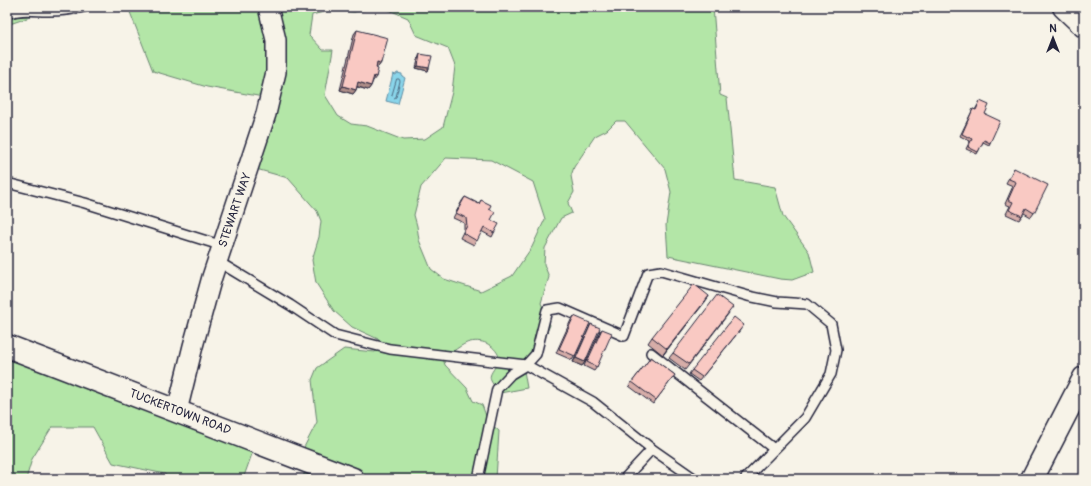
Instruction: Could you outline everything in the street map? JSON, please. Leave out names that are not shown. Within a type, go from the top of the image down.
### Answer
[{"type":"street","name":"STEWART WAY","points":[[177,411],[193,346],[220,254],[266,114],[276,72],[276,40],[268,7]]},
{"type":"street","points":[[1064,7],[1084,26]]},
{"type":"street","name":"TUCKERTOWN ROAD","points":[[7,346],[353,479]]},
{"type":"street","points":[[1032,479],[1079,404],[1084,378]]},
{"type":"lane","points":[[7,14],[10,12],[74,10],[84,7]]},
{"type":"lane","points":[[7,183],[85,203],[220,254],[290,305],[335,335],[390,349],[526,364],[593,402],[652,449],[695,479]]},
{"type":"lane","points":[[478,479],[497,389],[511,374],[526,364],[536,354],[547,310],[560,308],[624,336],[648,273],[661,271],[748,296],[777,302],[806,304],[831,324],[836,350],[831,374],[805,418],[745,479]]},
{"type":"lane","points":[[651,353],[774,448]]},
{"type":"lane","points":[[624,479],[652,449]]},
{"type":"green space","points":[[7,7],[28,7],[30,17],[7,25]]},
{"type":"green space","points":[[128,7],[379,7],[354,12],[331,10],[312,15],[309,35],[323,50],[333,50],[325,95],[338,116],[351,124],[367,126],[403,140],[425,139],[443,127],[452,92],[455,66],[448,48],[416,35],[408,18],[382,7],[713,7],[720,95],[727,98],[735,180],[775,187],[783,216],[809,252],[814,272],[792,280],[780,279],[668,256],[666,225],[671,192],[665,169],[625,121],[616,121],[607,130],[595,136],[574,167],[571,176],[574,192],[568,203],[572,213],[561,218],[545,248],[544,264],[549,277],[541,303],[550,325],[540,348],[523,365],[527,388],[500,393],[492,383],[490,376],[500,359],[496,350],[489,344],[475,341],[467,343],[443,358],[445,365],[467,388],[473,401],[482,405],[488,421],[499,431],[496,479],[302,479],[309,463],[300,455],[317,422],[312,380],[317,368],[344,349],[375,352],[380,348],[378,339],[352,327],[334,311],[316,283],[312,260],[319,237],[321,221],[317,211],[288,178],[249,167],[269,98],[207,87],[153,71]],"holes":[[[446,158],[491,160],[533,182],[545,219],[532,247],[512,276],[481,291],[444,279],[431,269],[419,240],[414,215],[421,187]]]},
{"type":"green space","points":[[7,342],[257,440],[243,479],[167,479],[165,474],[113,463],[93,427],[52,427],[32,459],[26,479],[7,479]]},
{"type":"water","points":[[397,73],[402,74],[405,78],[398,104],[386,101],[393,74],[396,75]]},
{"type":"building","points":[[357,30],[388,38],[381,63],[377,62],[376,68],[378,69],[376,77],[374,76],[371,86],[358,82],[356,90],[343,86]]},
{"type":"building","points":[[420,54],[432,56],[429,68],[418,66]]},
{"type":"building","points":[[980,101],[989,105],[985,114],[1000,121],[990,143],[984,140],[978,152],[968,147],[972,139],[962,134],[973,109],[976,110]]},
{"type":"building","points":[[1014,168],[1048,185],[1034,213],[1026,208],[1022,216],[1009,210],[1013,202],[1008,200],[1016,182],[1009,179]]},
{"type":"building","points":[[465,197],[479,204],[481,200],[491,205],[489,209],[495,212],[491,220],[499,224],[494,233],[484,227],[477,241],[463,233],[467,226],[466,218],[456,213]]},
{"type":"building","points":[[694,284],[709,296],[667,349],[652,337]]},
{"type":"building","points":[[717,295],[733,307],[689,364],[673,353]]},
{"type":"building","points":[[574,316],[590,323],[575,356],[559,349]]},
{"type":"building","points":[[734,317],[744,325],[702,377],[692,370]]},
{"type":"building","points":[[591,324],[600,328],[585,362],[576,358]]},
{"type":"building","points":[[602,329],[612,333],[597,367],[587,362]]},
{"type":"building","points":[[651,357],[675,375],[656,400],[632,382]]}]
